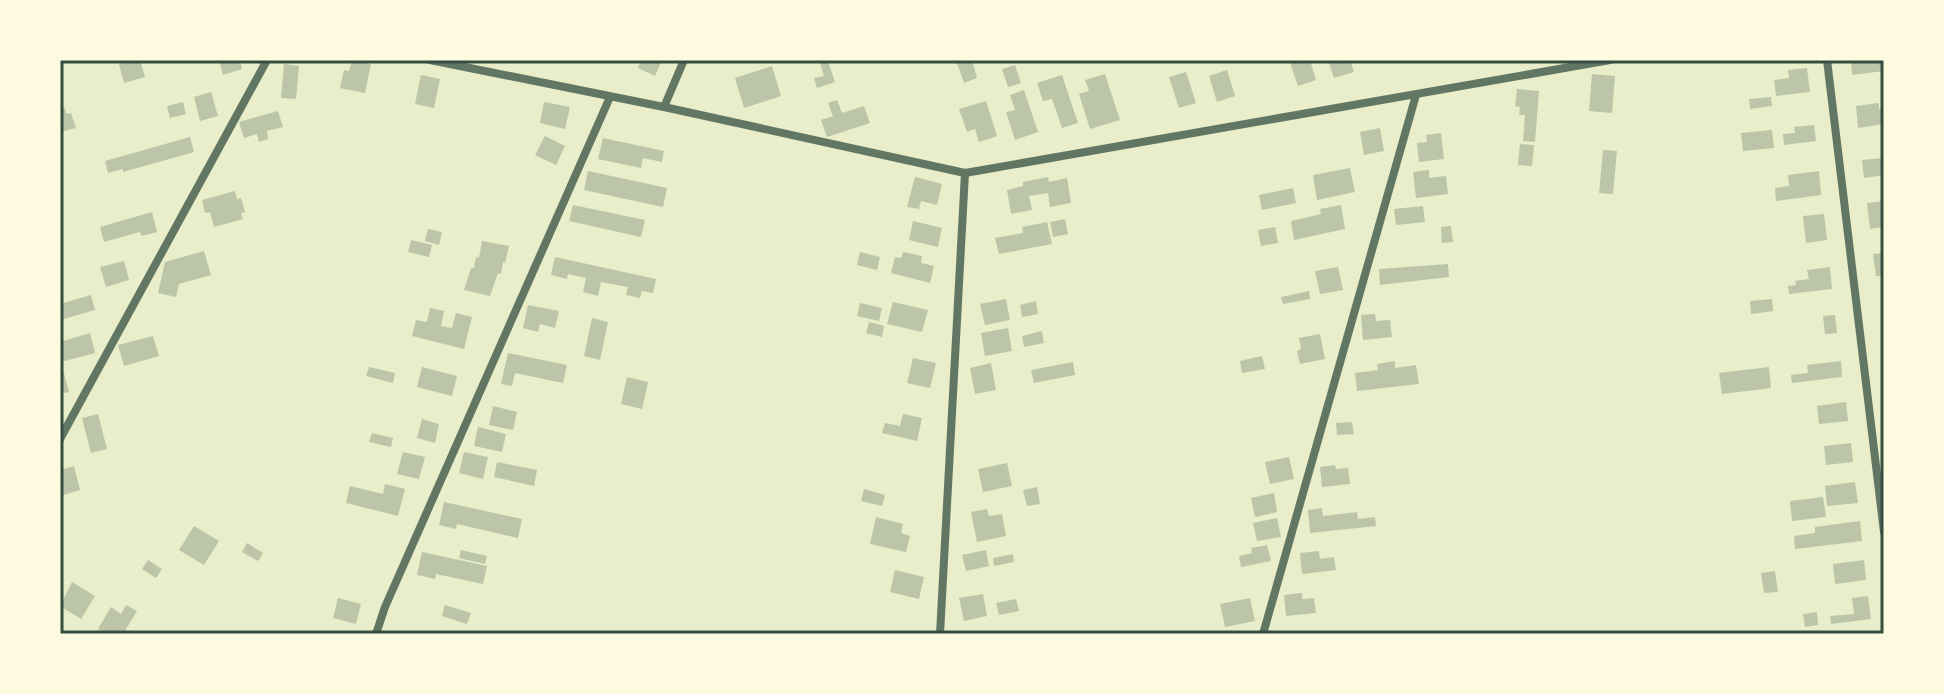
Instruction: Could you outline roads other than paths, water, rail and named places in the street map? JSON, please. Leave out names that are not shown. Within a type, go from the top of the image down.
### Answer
[{"type":"street","points":[[60,439],[267,60]]},
{"type":"street","points":[[430,60],[965,173],[1610,60]]},
{"type":"street","points":[[664,107],[684,60]]},
{"type":"street","points":[[1827,60],[1884,532]]},
{"type":"street","points":[[1263,634],[1416,95]]},
{"type":"street","points":[[376,634],[610,97]]},
{"type":"street","points":[[940,634],[965,173]]}]
